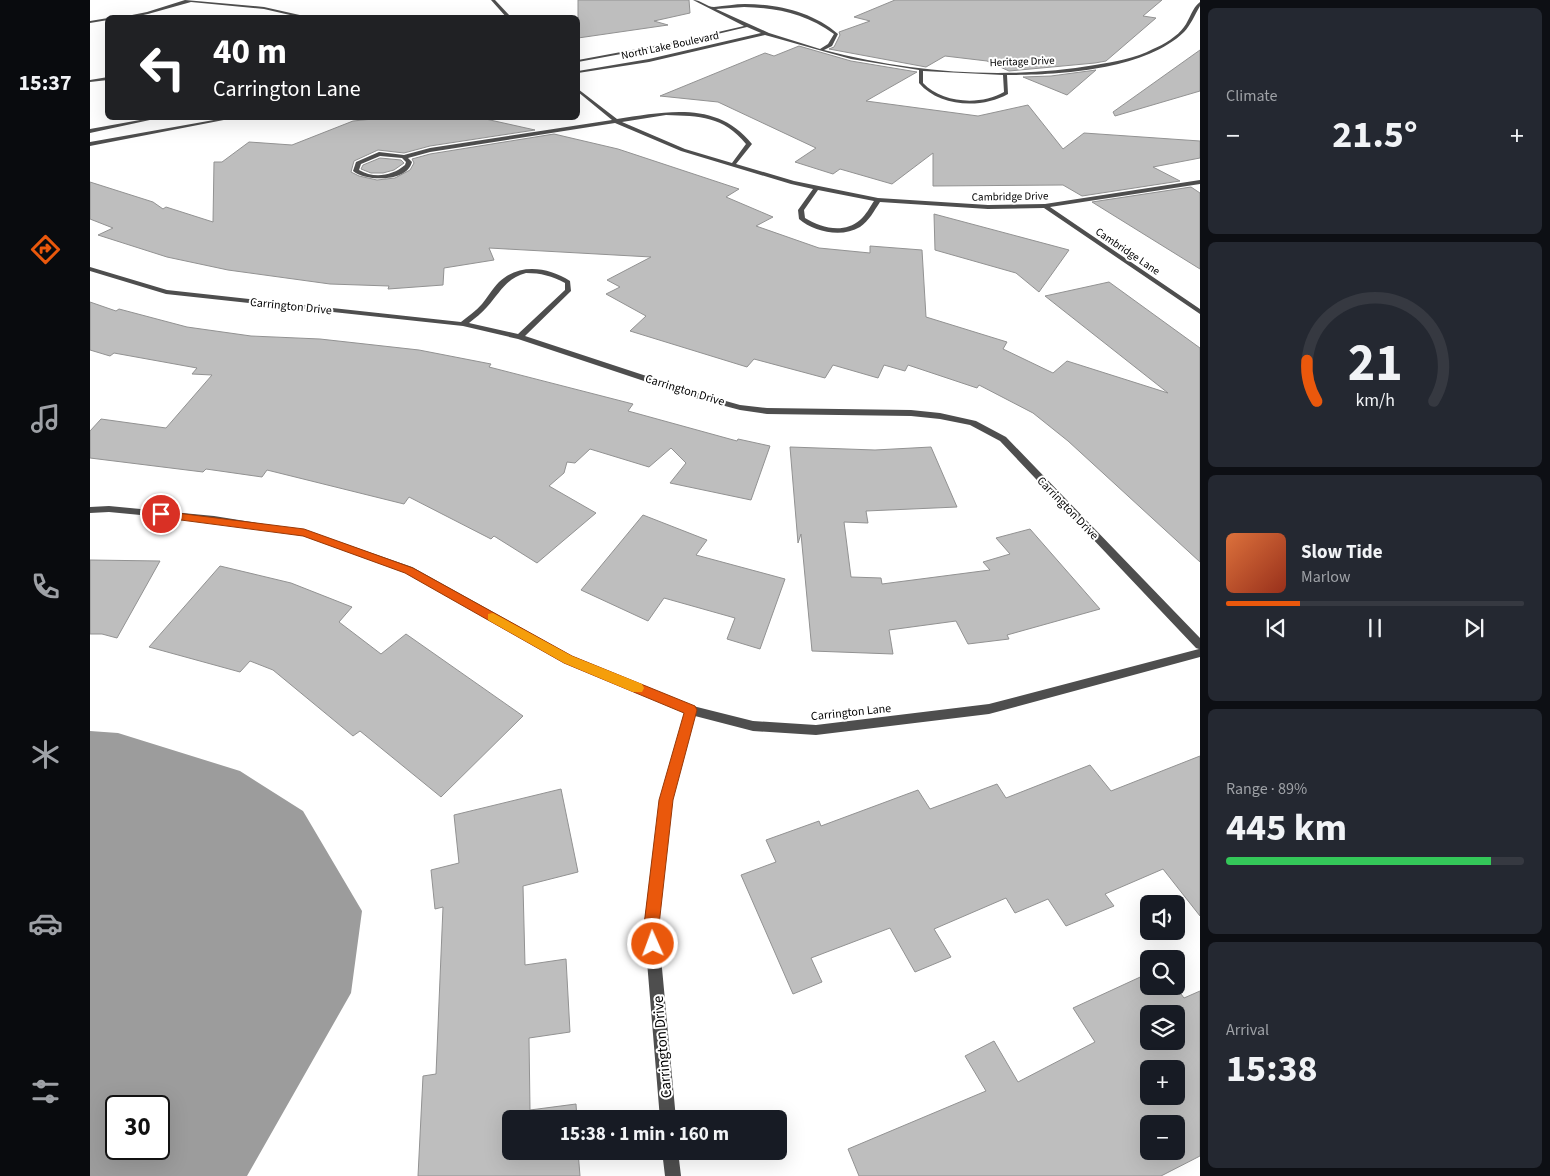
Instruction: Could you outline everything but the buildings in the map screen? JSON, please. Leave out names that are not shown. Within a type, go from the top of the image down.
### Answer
[{"type":"street","points":[[137,15],[188,0],[264,8],[297,15]]},
{"type":"street","points":[[493,0],[507,15]]},
{"type":"street","name":"Heritage Drive","points":[[695,0],[766,33],[822,49],[894,66],[1005,74],[1079,69],[1130,61],[1160,47],[1183,31],[1200,3]]},
{"type":"street","name":"Heritage Drive","points":[[712,8],[754,6],[807,15],[825,24],[836,34],[830,45],[822,49]]},
{"type":"street","points":[[90,22],[105,20]]},
{"type":"street","name":"North Lake Boulevard","points":[[580,61],[675,43],[748,26]]},
{"type":"street","name":"North Lake Boulevard","points":[[580,72],[679,55],[766,33]]},
{"type":"street","points":[[921,69],[921,83],[931,93],[966,102],[991,101],[1001,98],[1006,93],[1005,74]]},
{"type":"street","points":[[90,81],[105,78]]},
{"type":"street","name":"Cambridge Drive","points":[[580,92],[616,121],[683,150],[816,189],[878,200],[988,207],[1045,206],[1200,182]]},
{"type":"street","points":[[404,157],[409,162],[408,166],[391,175],[366,176],[360,174],[355,167],[363,159],[379,154],[404,157],[430,150],[666,113],[695,114],[724,121],[740,130],[749,144],[733,165]]},
{"type":"street","points":[[90,131],[146,120]]},
{"type":"street","points":[[90,144],[220,120]]},
{"type":"street","points":[[816,189],[801,210],[802,219],[811,225],[824,229],[841,230],[855,227],[864,220],[878,200]]},
{"type":"street","name":"Cambridge Lane","points":[[1045,206],[1200,312]]},
{"type":"street","name":"Carrington Drive","points":[[90,269],[166,292],[463,324],[520,336],[698,396],[740,407],[766,411],[911,413],[973,423],[1003,439],[1200,645]]},
{"type":"street","points":[[463,324],[485,305],[503,282],[515,274],[528,270],[542,272],[557,275],[568,282],[568,291],[520,336]]},
{"type":"street","name":"Carrington Lane","points":[[90,510],[109,510],[214,520],[304,533],[409,570],[568,659],[691,710],[753,726],[816,730],[989,709],[1200,653]]},
{"type":"street","name":"Carrington Drive","points":[[667,1110],[651,925],[666,800],[691,710]]},
{"type":"street","points":[[671,1160],[672,1176]]},
{"type":"shaded area","points":[[90,731],[118,733],[240,771],[303,811],[362,911],[351,993],[247,1176],[90,1176]]},
{"type":"slow traffic","points":[[493,617],[568,659],[638,688]]},
{"type":"route","points":[[161,514],[304,533],[409,570],[568,659],[691,710],[666,800],[651,925],[653,944]]}]
